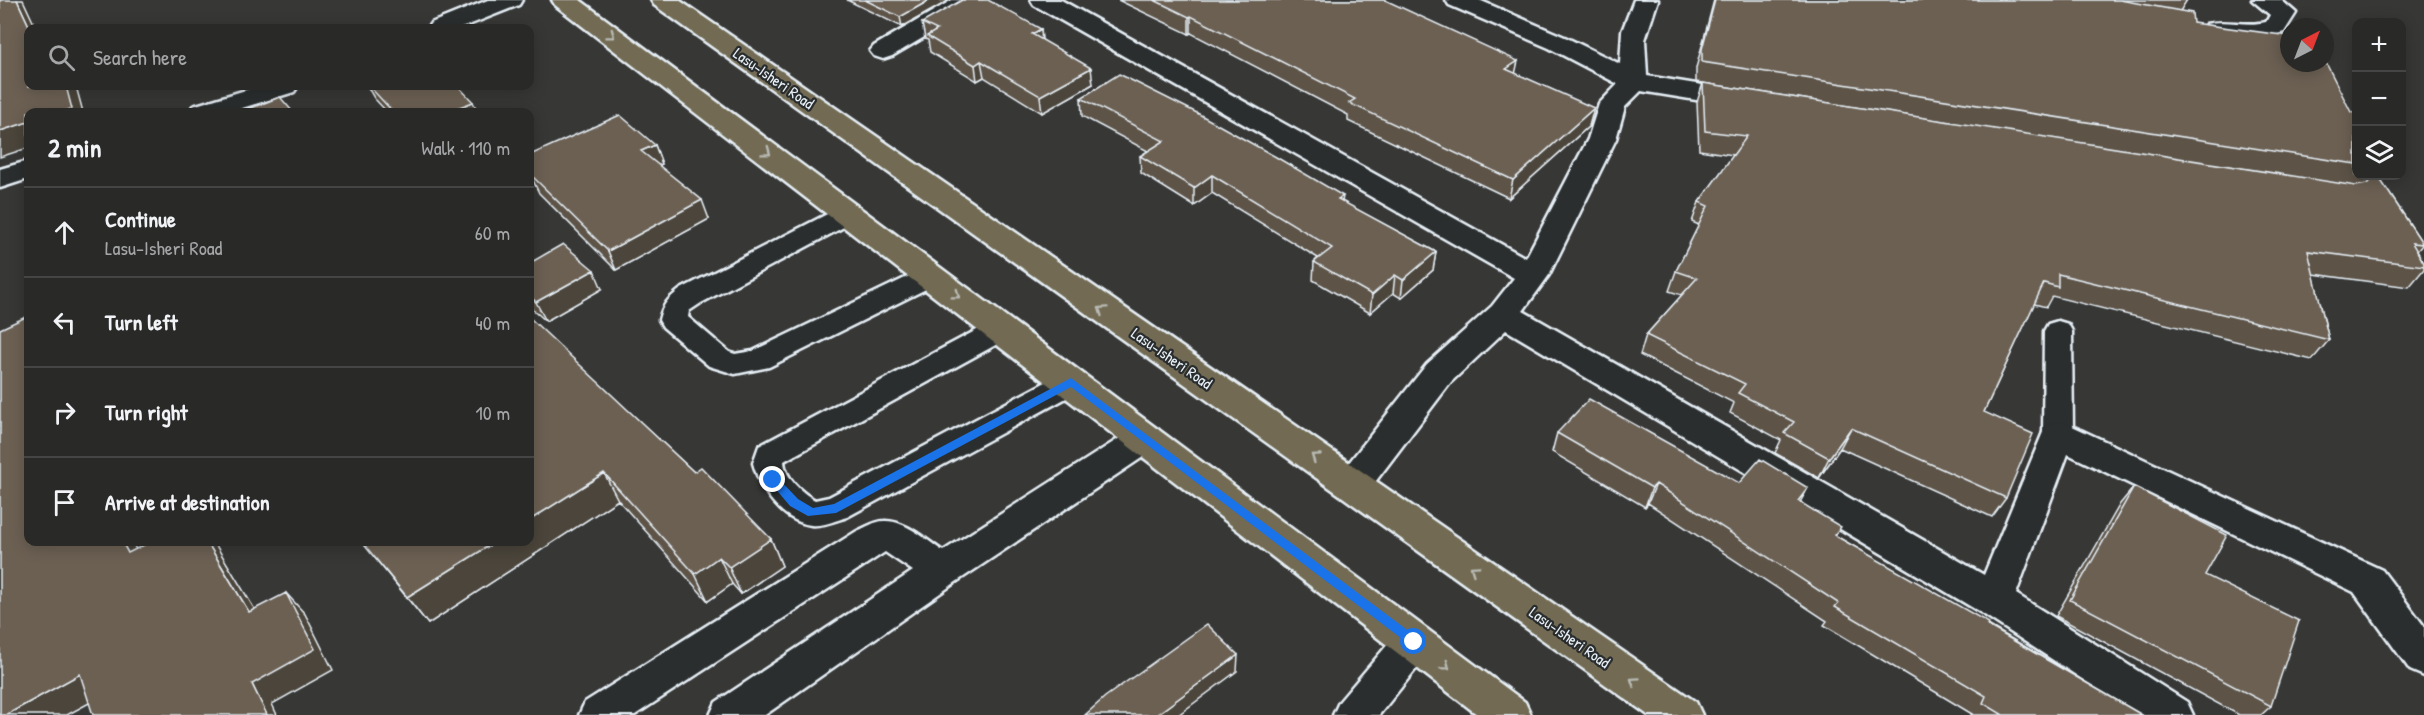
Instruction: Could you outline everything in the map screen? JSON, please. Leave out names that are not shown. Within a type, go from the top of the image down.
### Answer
[{"type":"main road","points":[[564,0],[1510,715]]},
{"type":"main road","name":"Lasu-Isheri Road","points":[[663,0],[1681,715]]},
{"type":"street","points":[[450,24],[510,0]]},
{"type":"street","points":[[883,51],[970,0]]},
{"type":"street","points":[[1043,0],[1533,275]]},
{"type":"street","points":[[1458,0],[1558,43],[1635,82],[1776,105]]},
{"type":"street","points":[[1635,82],[1630,52],[1636,21],[1646,0]]},
{"type":"street","points":[[2198,26],[2233,32],[2257,33],[2275,27],[2274,4]]},
{"type":"street","points":[[1353,484],[1439,373],[1503,314],[1533,275],[1602,138],[1612,104],[1635,82]]},
{"type":"street","points":[[215,108],[272,90]]},
{"type":"street","points":[[0,179],[24,171]]},
{"type":"street","points":[[1503,314],[1994,600],[2172,715]]},
{"type":"street","points":[[1994,600],[2058,435],[2368,581],[2424,658]]},
{"type":"street","points":[[731,715],[943,571],[1146,438]]},
{"type":"street","points":[[600,715],[860,548],[883,536],[893,538],[943,571]]},
{"type":"street","points":[[1354,715],[1414,642]]},
{"type":"lane","points":[[848,214],[691,296],[676,307],[673,320],[719,359],[735,364],[759,360],[931,276]]},
{"type":"lane","points":[[1002,329],[770,454],[768,463],[773,480],[794,502],[812,513],[836,508],[1071,382]]},
{"type":"lane","points":[[2058,331],[2058,435]]},
{"type":"building","points":[[0,0],[17,0],[28,24],[24,24],[24,90],[67,90],[72,108],[24,108],[24,123],[0,131]]},
{"type":"building","points":[[865,0],[930,0],[900,17]]},
{"type":"building","points":[[962,0],[988,0],[1041,29],[1032,34],[1091,68],[1040,96],[981,61],[975,65],[927,36],[937,30],[922,23]]},
{"type":"building","points":[[1154,0],[1385,0],[1518,61],[1506,69],[1594,108],[1513,180],[1349,103],[1355,99],[1191,16]]},
{"type":"building","points":[[1715,0],[2120,0],[2192,13],[2193,23],[2280,35],[2280,72],[2331,72],[2352,112],[2352,163],[1702,62],[1702,49]]},
{"type":"building","points":[[1119,74],[1197,113],[1276,157],[1343,196],[1338,199],[1436,252],[1403,280],[1395,275],[1372,295],[1314,262],[1332,248],[1212,175],[1194,188],[1140,156],[1164,141],[1081,98]]},
{"type":"building","points":[[1703,83],[2356,186],[2367,184],[2370,180],[2381,180],[2423,244],[2412,243],[2424,266],[2308,251],[2329,340],[2058,274],[2058,287],[2044,283],[1984,412],[2033,434],[2006,498],[1851,428],[1829,458],[1784,433],[1794,422],[1738,393],[1745,384],[1646,335],[1697,278],[1676,271],[1708,206],[1699,202],[1747,136],[1705,131]]},
{"type":"building","points":[[373,90],[462,90],[473,102],[457,108],[389,108]]},
{"type":"building","points":[[280,97],[290,108],[251,108]]},
{"type":"building","points":[[620,115],[655,145],[641,151],[702,200],[608,251],[534,178],[534,153]]},
{"type":"building","points":[[563,244],[594,270],[536,302],[534,300],[534,261]]},
{"type":"building","points":[[24,318],[24,546],[124,546],[128,553],[142,546],[209,546],[249,612],[286,593],[315,649],[252,684],[267,715],[93,715],[80,674],[6,715],[0,715],[0,329]]},
{"type":"building","points":[[534,322],[694,472],[701,467],[771,539],[729,567],[719,557],[695,574],[604,473],[534,517]]},
{"type":"building","points":[[1589,399],[1739,483],[1760,459],[1808,488],[1798,501],[1841,527],[1834,535],[1989,623],[1988,626],[2142,715],[2003,715],[1983,703],[1986,696],[1835,607],[1838,603],[1656,484],[1652,488],[1557,433]]},
{"type":"building","points":[[2134,487],[2227,535],[2205,575],[2299,621],[2271,706],[2070,600]]},
{"type":"building","points":[[365,546],[489,546],[407,597]]},
{"type":"building","points":[[1207,624],[1238,655],[1156,715],[1085,715],[1105,697]]},
{"type":"route","points":[[773,480],[794,502],[812,513],[836,508],[1071,382],[1414,642]]}]
